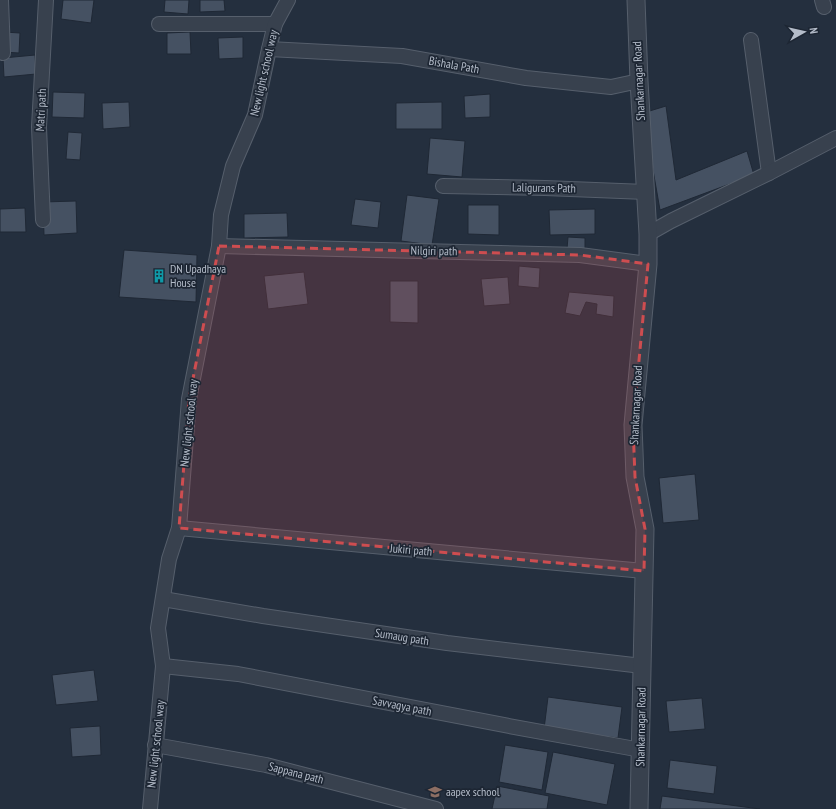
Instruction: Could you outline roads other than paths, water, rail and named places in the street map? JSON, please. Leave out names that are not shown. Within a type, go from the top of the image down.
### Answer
[{"type":"street","points":[[1,0],[2,53]]},
{"type":"street","name":"Matri path","points":[[43,220],[39,127],[46,0]]},
{"type":"street","name":"New light school way","points":[[150,809],[163,666],[158,628],[169,559],[179,528],[189,399],[219,246],[221,215],[226,194],[233,166],[255,115],[275,24],[288,0]]},
{"type":"street","name":"Shankarnagar Road","points":[[636,0],[648,234],[648,264],[633,425],[635,478],[645,529],[639,809]]},
{"type":"street","points":[[159,24],[275,24]]},
{"type":"street","points":[[751,40],[769,173]]},
{"type":"street","name":"Bishala Path","points":[[269,48],[402,56],[526,78],[611,87],[639,81]]},
{"type":"street","points":[[648,234],[836,138]]},
{"type":"street","name":"Laligurans Path","points":[[443,186],[646,192]]},
{"type":"street","name":"Nilgiri path","points":[[219,246],[580,255],[648,264]]},
{"type":"street","name":"Jukiri path","points":[[179,528],[644,571]]},
{"type":"street","name":"Sumaug path","points":[[163,599],[262,616],[447,643],[642,666]]},
{"type":"street","name":"Savvagya path","points":[[163,666],[238,674],[501,725],[641,750]]},
{"type":"street","name":"Sappana path","points":[[155,745],[266,765],[436,809]]},
{"type":"place","name":"DN Upadhaya House","points":[[159,276]]},
{"type":"place","name":"aapex school","points":[[435,792]]}]
